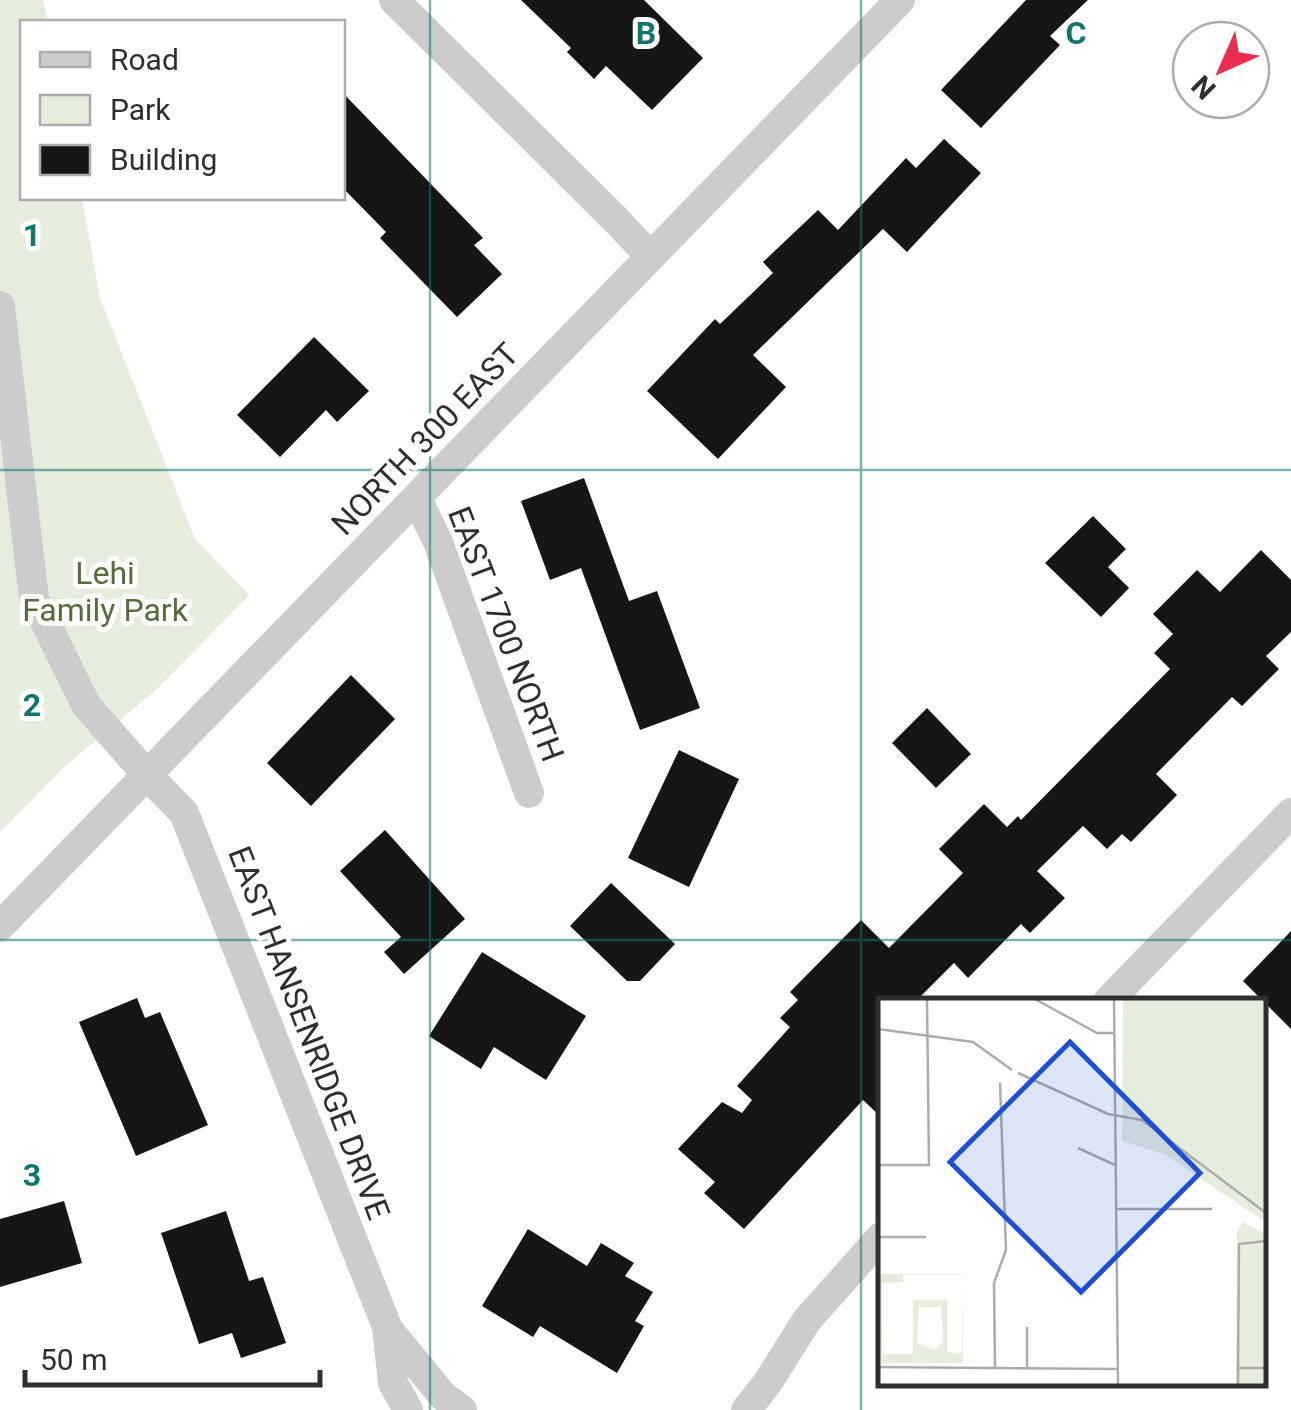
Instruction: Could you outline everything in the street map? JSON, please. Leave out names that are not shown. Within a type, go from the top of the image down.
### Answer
[{"type":"street","points":[[394,0],[650,256]]},
{"type":"street","name":"NORTH 300 EAST","points":[[0,926],[900,0]]},
{"type":"street","name":"EAST HANSENRIDGE DRIVE","points":[[0,306],[34,599],[86,705],[184,812],[386,1328],[393,1383],[408,1410]]},
{"type":"street","name":"EAST 1700 NORTH","points":[[417,499],[438,542],[529,794]]},
{"type":"street","points":[[1111,998],[1291,813]]},
{"type":"street","points":[[746,1410],[807,1320],[878,1240]]},
{"type":"street","name":"EAST HANSENRIDGE DRIVE","points":[[386,1328],[442,1396],[462,1410]]},
{"type":"green space","name":"Lehi Family Park","points":[[0,0],[43,0],[48,20],[20,20],[20,200],[82,200],[100,298],[195,539],[249,595],[158,688],[62,769],[0,832]]},
{"type":"building","points":[[521,0],[644,0],[703,58],[652,110],[606,66],[594,79],[567,52],[571,48]]},
{"type":"building","points":[[1026,0],[1088,0],[1050,36],[1060,45],[981,128],[941,90]]},
{"type":"building","points":[[345,95],[483,238],[474,245],[502,274],[457,317],[380,238],[386,232],[345,190]]},
{"type":"building","points":[[944,139],[981,173],[907,252],[883,229],[753,355],[786,387],[718,459],[647,391],[715,319],[720,324],[773,273],[763,262],[818,210],[838,230],[906,158],[916,168]]},
{"type":"building","points":[[314,337],[369,391],[337,422],[326,410],[280,457],[237,415]]},
{"type":"building","points":[[584,478],[629,601],[657,591],[700,708],[640,730],[581,568],[550,580],[521,501]]},
{"type":"building","points":[[1093,516],[1126,549],[1108,567],[1129,588],[1101,617],[1045,563]]},
{"type":"building","points":[[1261,550],[1291,580],[1291,632],[1266,656],[1279,669],[1242,706],[1232,697],[1156,774],[1177,795],[1131,842],[1122,834],[1107,849],[1083,826],[1037,871],[1065,898],[1030,933],[1021,924],[968,978],[954,963],[919,998],[878,998],[878,1114],[863,1100],[744,1229],[704,1193],[715,1182],[678,1149],[722,1102],[742,1113],[752,1100],[737,1086],[790,1027],[780,1018],[798,1000],[790,992],[861,920],[889,948],[963,873],[939,849],[984,804],[1007,827],[1018,816],[1021,820],[1170,669],[1154,653],[1173,634],[1153,614],[1197,570],[1220,592]]},
{"type":"building","points":[[351,675],[395,719],[311,806],[267,763]]},
{"type":"building","points":[[927,708],[971,754],[936,788],[892,743]]},
{"type":"building","points":[[679,750],[739,779],[689,887],[628,858]]},
{"type":"building","points":[[385,830],[465,919],[404,974],[384,952],[401,937],[340,871]]},
{"type":"building","points":[[611,883],[675,944],[640,981],[627,981],[570,926]]},
{"type":"building","points":[[1291,931],[1291,1029],[1266,1004],[1266,998],[1260,998],[1243,981]]},
{"type":"building","points":[[482,952],[586,1016],[546,1080],[494,1047],[481,1069],[429,1036]]},
{"type":"building","points":[[137,998],[145,1018],[160,1012],[208,1125],[136,1156],[79,1022]]},
{"type":"building","points":[[64,1201],[82,1263],[0,1287],[0,1219]]},
{"type":"building","points":[[226,1211],[249,1281],[263,1277],[286,1343],[241,1358],[232,1333],[199,1344],[161,1233]]},
{"type":"building","points":[[528,1229],[587,1266],[601,1243],[634,1263],[625,1276],[653,1292],[635,1321],[644,1326],[617,1373],[540,1326],[533,1337],[482,1306]]}]
